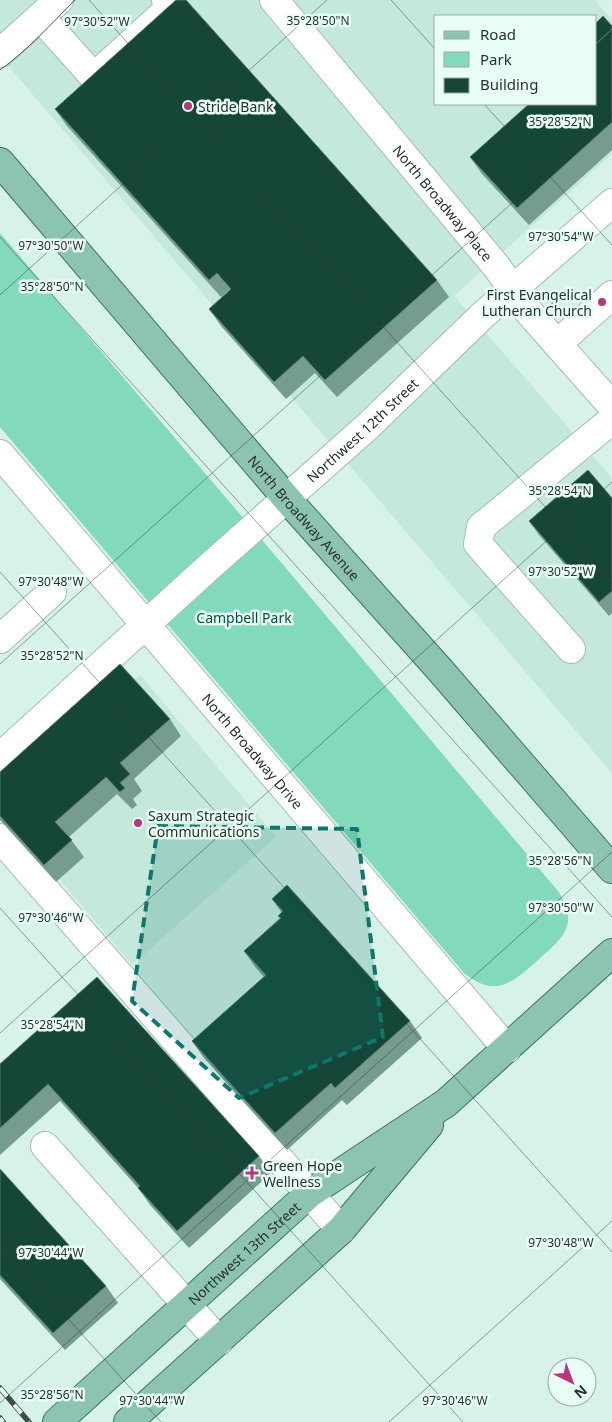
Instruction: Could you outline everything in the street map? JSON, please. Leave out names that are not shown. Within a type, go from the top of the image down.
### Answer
[{"type":"main road","name":"North Broadway Avenue","points":[[0,162],[287,499],[440,670],[612,869]]},
{"type":"main road","name":"Northwest 13th Street","points":[[57,1422],[310,1193],[446,1103],[612,953]]},
{"type":"main road","name":"Northwest 13th Street","points":[[128,1422],[342,1230],[446,1103]]},
{"type":"street","points":[[0,53],[50,8],[94,77],[172,6],[166,0]]},
{"type":"street","name":"North Broadway Place","points":[[274,0],[496,266],[528,311],[611,405]]},
{"type":"street","name":"Northwest 12th Street","points":[[0,758],[209,566],[367,427],[483,315],[612,203]]},
{"type":"street","points":[[558,344],[612,295]]},
{"type":"street","points":[[571,650],[478,544],[479,536],[481,527],[611,405]]},
{"type":"street","name":"North Broadway Drive","points":[[0,454],[507,1049]]},
{"type":"street","points":[[0,639],[52,592]]},
{"type":"street","points":[[0,838],[342,1230]]},
{"type":"street","points":[[45,1146],[219,1340]]},
{"type":"highlighted area","points":[[158,826],[357,829],[383,1037],[239,1098],[132,1001]]},
{"type":"shaded area","points":[[0,0],[595,0],[612,20],[612,154],[454,296],[612,478],[612,773],[0,56]]},
{"type":"shaded area","name":"Saxum Strategic Communications","points":[[140,675],[276,837],[132,965],[0,809],[0,802]]},
{"type":"green space","name":"Campbell Park","points":[[0,233],[558,891],[568,913],[566,930],[554,945],[519,976],[502,985],[494,986],[475,981],[464,973],[0,427]]},
{"type":"building","points":[[176,0],[186,0],[437,280],[325,380],[303,356],[274,382],[209,309],[231,289],[217,273],[209,280],[55,109]]},
{"type":"building","points":[[603,16],[612,26],[612,29],[597,43],[597,22]]},
{"type":"building","points":[[612,29],[612,122],[517,208],[470,157],[528,105],[597,105],[597,43]]},
{"type":"building","points":[[588,470],[612,498],[612,591],[599,602],[529,521]]},
{"type":"building","points":[[120,664],[170,719],[120,763],[130,774],[120,783],[125,788],[120,792],[106,777],[55,822],[72,840],[44,865],[0,816],[0,772]]},
{"type":"building","points":[[287,885],[410,1021],[335,1088],[331,1083],[275,1133],[192,1041],[266,975],[244,951],[281,918],[278,916],[283,911],[272,899]]},
{"type":"building","points":[[97,977],[259,1156],[177,1231],[138,1188],[140,1186],[48,1084],[0,1128],[0,1064]]},
{"type":"building","points":[[0,1169],[106,1286],[53,1333],[0,1275]]},
{"type":"tram line","points":[[0,70],[30,45],[75,0]]},
{"type":"railway","points":[[0,1388],[29,1422]]},
{"type":"railway","points":[[0,1418],[3,1422]]},
{"type":"place","name":"Stride Bank","points":[[188,106]]},
{"type":"place","name":"First Evangelical Lutheran Church","points":[[602,302]]},
{"type":"place","name":"Saxum Strategic Communications","points":[[138,823]]},
{"type":"place","name":"Green Hope Wellness","points":[[252,1173]]}]
